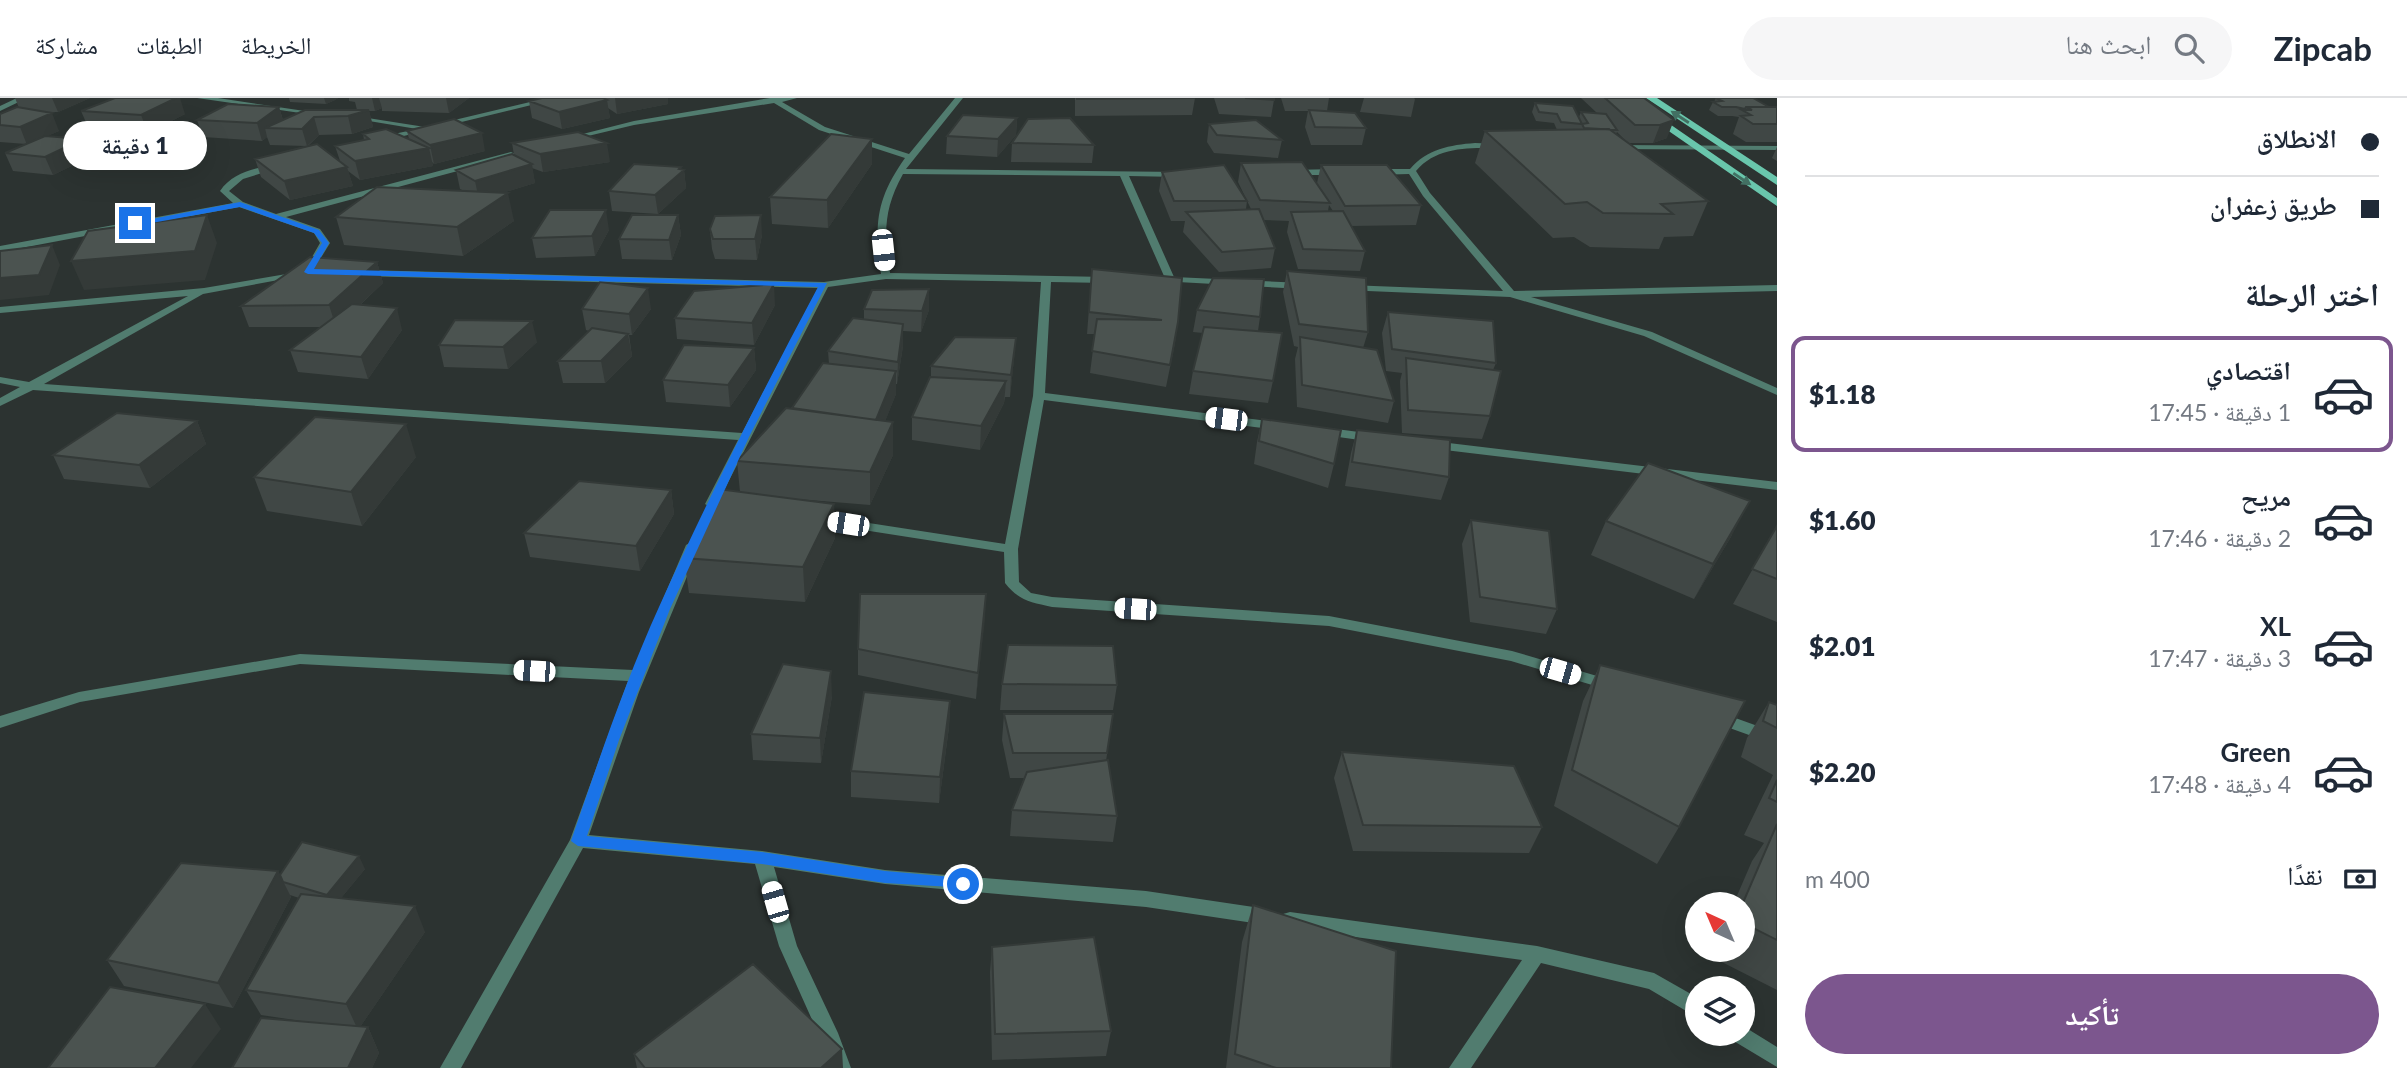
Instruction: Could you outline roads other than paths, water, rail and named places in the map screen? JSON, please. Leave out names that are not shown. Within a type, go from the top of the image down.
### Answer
[{"type":"main road","points":[[1626,98],[1777,203]]},
{"type":"main road","points":[[1651,98],[1777,182]]},
{"type":"street","points":[[0,109],[23,98]]},
{"type":"street","points":[[201,98],[328,115]]},
{"type":"street","points":[[377,141],[556,98]]},
{"type":"street","points":[[560,141],[634,122],[793,98]]},
{"type":"street","points":[[886,276],[880,225],[888,195],[901,171],[959,98]]},
{"type":"street","points":[[773,99],[806,123],[912,157]]},
{"type":"street","points":[[341,116],[430,128]]},
{"type":"street","points":[[1412,171],[1419,160],[1432,152],[1505,146]]},
{"type":"street","points":[[1601,147],[1777,148]]},
{"type":"street","points":[[275,216],[522,151]]},
{"type":"street","points":[[283,164],[239,177],[229,183],[224,191],[240,204],[317,231],[325,243],[308,272]]},
{"type":"street","points":[[901,171],[1193,174]]},
{"type":"street","points":[[1357,172],[1412,171]]},
{"type":"street","points":[[1412,171],[1426,194],[1511,293],[1648,334],[1777,392]]},
{"type":"street","points":[[1275,173],[1343,172]]},
{"type":"street","points":[[1124,175],[1170,279]]},
{"type":"street","points":[[0,249],[240,204]]},
{"type":"street","points":[[0,310],[204,291],[308,272],[322,272]]},
{"type":"street","points":[[350,273],[824,285],[886,276],[1115,280]]},
{"type":"street","points":[[1157,279],[1310,286]]},
{"type":"street","points":[[1046,280],[1039,396],[1011,549],[1012,583],[1026,596],[1052,602],[1108,607],[1329,621],[1512,656],[1626,690]]},
{"type":"street","points":[[450,1068],[578,841],[664,609],[712,512],[744,437],[824,285]]},
{"type":"street","points":[[1337,287],[1511,293],[1777,288]]},
{"type":"street","points":[[0,403],[204,291]]},
{"type":"street","points":[[0,380],[30,386],[744,437]]},
{"type":"street","points":[[1039,396],[1294,428]]},
{"type":"street","points":[[1308,429],[1391,440]]},
{"type":"street","points":[[1418,443],[1777,486]]},
{"type":"street","points":[[807,517],[1011,549]]},
{"type":"street","points":[[0,722],[79,697],[300,659],[638,676]]},
{"type":"street","points":[[1702,712],[1777,739]]},
{"type":"street","points":[[578,841],[762,858],[885,877],[1146,899],[1538,954],[1654,982],[1685,1001]]},
{"type":"street","points":[[762,858],[788,946],[841,1068]]},
{"type":"street","points":[[1459,1068],[1538,954]]},
{"type":"street","points":[[1755,1044],[1777,1058]]}]
